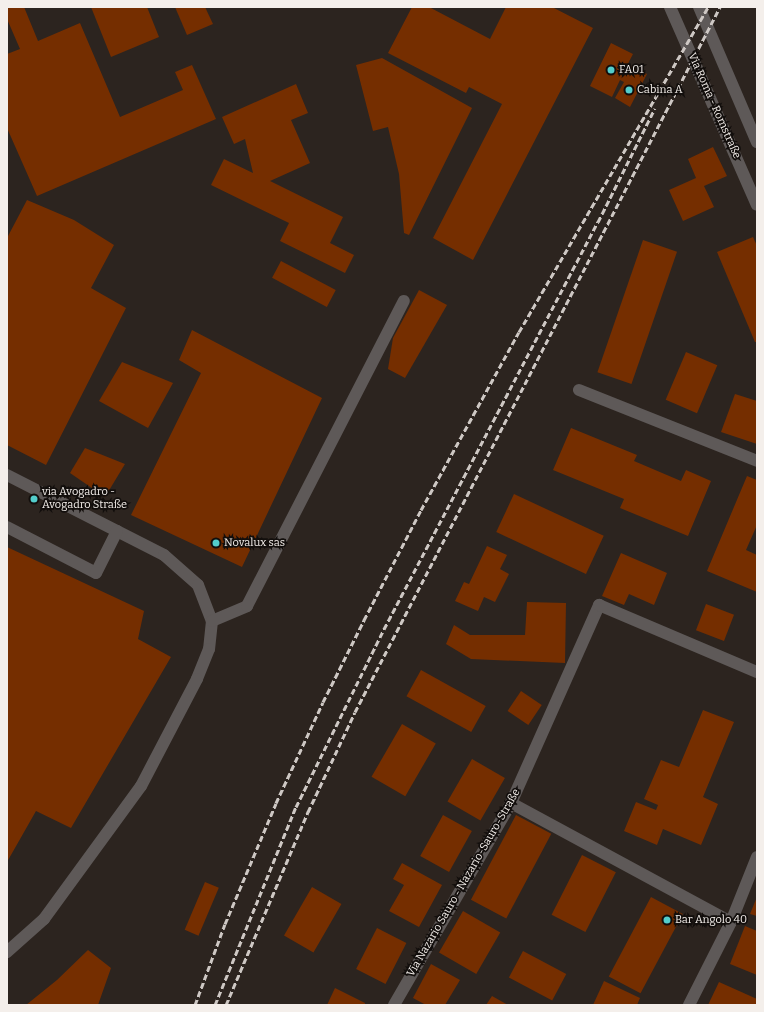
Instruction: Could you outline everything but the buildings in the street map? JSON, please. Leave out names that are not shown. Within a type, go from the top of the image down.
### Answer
[{"type":"street","name":"Via Roma - Romstraße","points":[[670,7],[757,206]]},
{"type":"street","points":[[699,7],[757,142]]},
{"type":"street","points":[[212,620],[247,606],[404,301]]},
{"type":"street","points":[[579,390],[757,461]]},
{"type":"street","points":[[7,475],[164,556],[198,585],[212,620],[209,649],[197,679],[141,786],[44,919],[7,952]]},
{"type":"street","points":[[7,528],[96,573],[117,531]]},
{"type":"street","name":"Via Nazario Sauro - Nazario-Sauro-Straße","points":[[394,1005],[511,803],[598,605],[757,672]]},
{"type":"street","points":[[511,803],[731,922]]},
{"type":"street","points":[[689,1005],[731,922],[757,857]]},
{"type":"railway","points":[[195,1005],[225,924],[276,803],[323,702],[364,620],[421,510],[519,332],[708,7]]},
{"type":"railway","points":[[226,1005],[308,812],[355,712],[720,7]]},
{"type":"railway","points":[[215,1005],[296,807],[384,629],[598,222],[655,108]]},
{"type":"place","name":"FA01","points":[[611,70]]},
{"type":"place","name":"Cabina A","points":[[629,90]]},
{"type":"place","name":"via Avogadro - Avogadro Straße","points":[[34,499]]},
{"type":"place","name":"Novalux sas","points":[[216,543]]},
{"type":"place","name":"Bar Angolo 40","points":[[667,920]]}]
